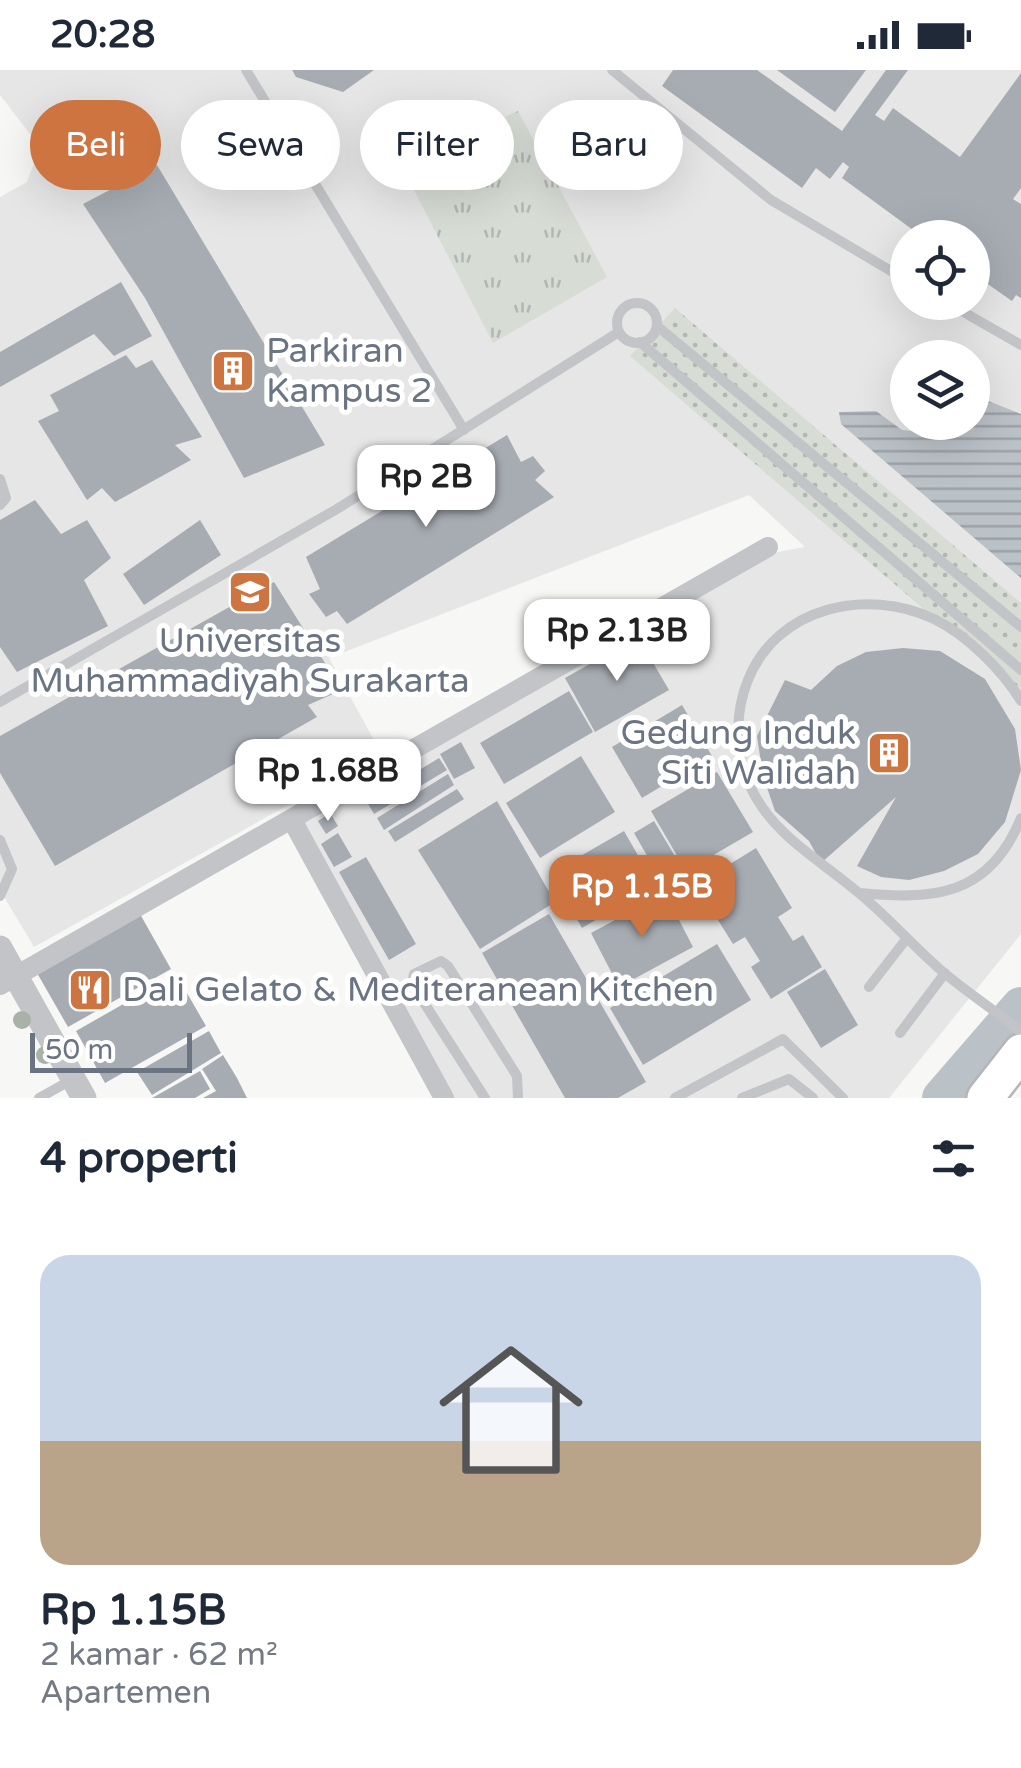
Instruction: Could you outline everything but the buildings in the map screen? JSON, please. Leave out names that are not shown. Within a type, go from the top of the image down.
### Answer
[{"type":"highway","points":[[985,1098],[1020,1038]]},
{"type":"street","points":[[8,982],[768,548]]},
{"type":"street","points":[[292,820],[444,1098]]},
{"type":"street","points":[[0,948],[8,982],[78,1089]]},
{"type":"lane","points":[[246,70],[464,430]]},
{"type":"lane","points":[[612,70],[771,200],[890,269]]},
{"type":"lane","points":[[619,332],[620,314],[634,303],[652,309],[657,326],[1021,627]]},
{"type":"lane","points":[[978,320],[1021,344]]},
{"type":"lane","points":[[640,342],[651,337],[657,326]]},
{"type":"lane","points":[[0,702],[337,510],[619,332]]},
{"type":"lane","points":[[619,332],[628,340],[640,342],[1021,670]]},
{"type":"lane","points":[[0,479],[6,498],[0,505]]},
{"type":"lane","points":[[1020,1038],[859,893],[786,835],[751,789],[738,731],[741,698],[764,648],[794,622],[836,606],[911,610],[938,621],[994,666],[1021,702]]},
{"type":"lane","points":[[994,666],[1005,655]]},
{"type":"lane","points":[[859,893],[926,898],[946,893],[984,870],[1004,848],[1021,818]]},
{"type":"lane","points":[[0,840],[12,869],[0,896]]},
{"type":"lane","points":[[870,987],[907,938]]},
{"type":"lane","points":[[485,1098],[412,984],[414,974],[429,963],[441,961],[448,966],[517,1076],[518,1098]]},
{"type":"lane","points":[[900,1033],[945,973]]},
{"type":"lane","points":[[675,1098],[783,1039],[843,1098]]},
{"type":"lane","points":[[742,1098],[789,1078],[813,1098]]},
{"type":"lane","points":[[39,1098],[78,1089]]},
{"type":"shaded area","name":"Universitas Muhammadiyah Surakarta","points":[[0,70],[1021,70],[1021,934],[889,1098],[448,1098],[300,821],[643,630],[772,553],[805,547],[749,495],[329,658],[381,753],[34,947],[0,890],[0,197],[27,182],[30,174],[30,190],[161,190],[161,100],[30,100],[30,134],[0,95]]},
{"type":"shaded area","points":[[990,402],[1021,414],[1021,578],[841,424],[839,412],[876,411],[890,421],[890,440],[990,440]]},
{"type":"green space","points":[[518,111],[534,141],[534,190],[560,190],[607,277],[493,343],[414,190],[514,190],[514,113]]},
{"type":"green space","points":[[675,308],[1021,603],[1021,693],[630,356]]},
{"type":"waterway","points":[[942,1098],[1021,1007]]},
{"type":"place","name":"Parkiran Kampus 2","points":[[233,371]]},
{"type":"place","name":"Universitas Muhammadiyah Surakarta","points":[[250,592]]},
{"type":"place","name":"Gedung Induk Siti Walidah","points":[[889,753]]},
{"type":"place","name":"Dali Gelato & Mediteranean Kitchen","points":[[90,990]]}]
